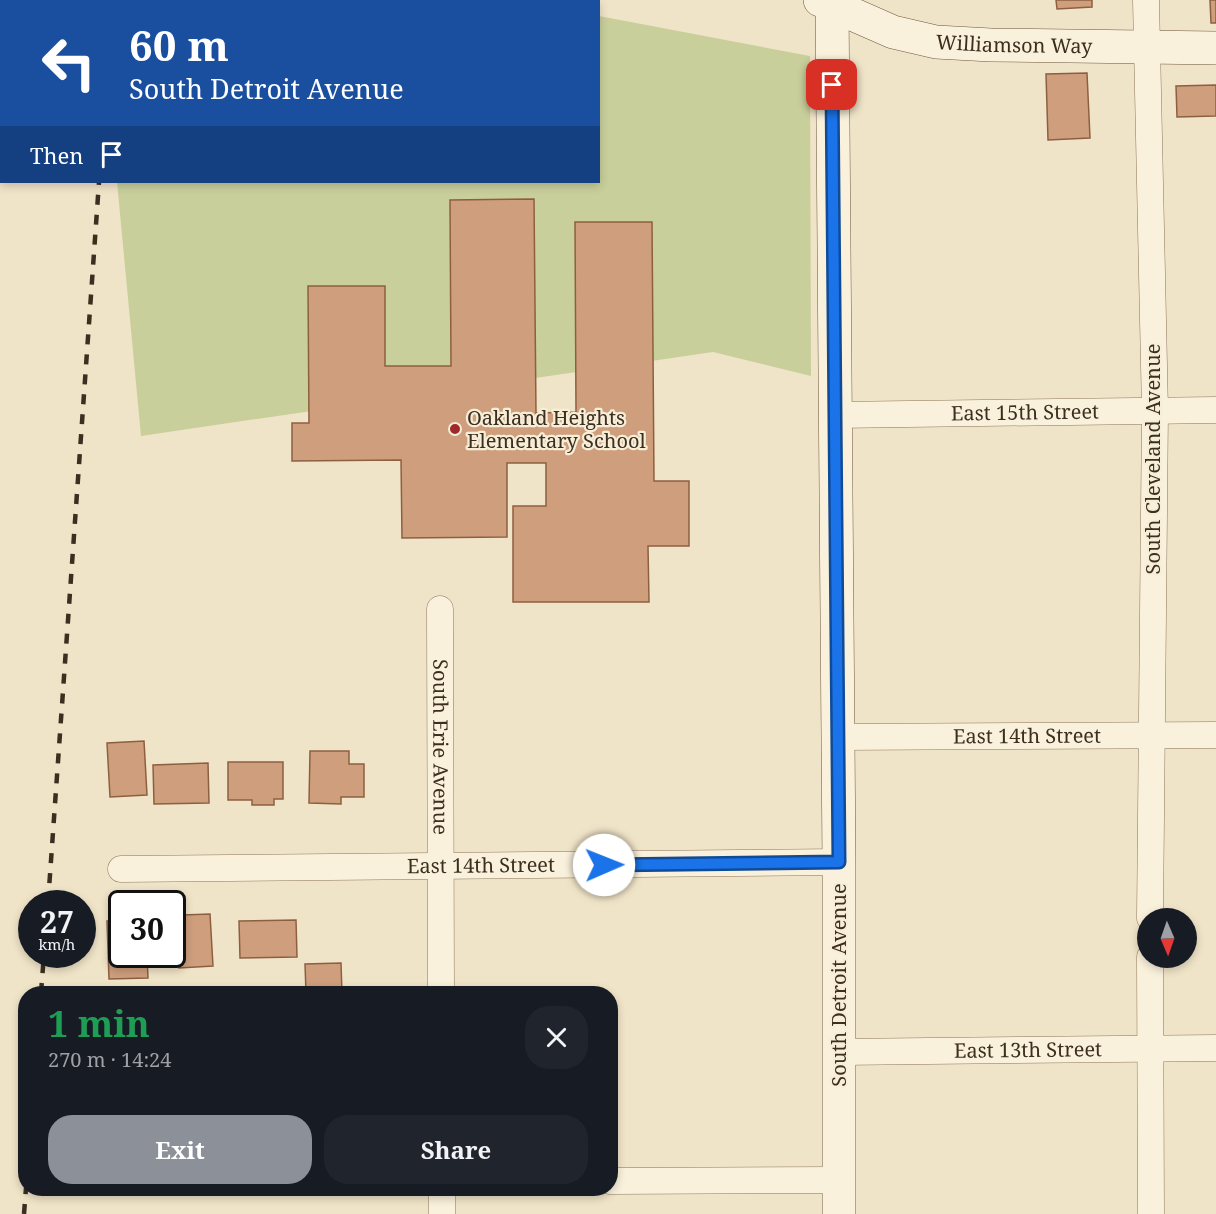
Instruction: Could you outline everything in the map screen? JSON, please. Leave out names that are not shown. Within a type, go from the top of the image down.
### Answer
[{"type":"street","name":"South Cleveland Avenue","points":[[1146,0],[1155,411],[1150,908]]},
{"type":"street","name":"Williamson Way","points":[[828,2],[893,32],[936,42],[991,45],[1216,48]]},
{"type":"street","name":"South Detroit Avenue","points":[[828,2],[838,737],[839,1214]]},
{"type":"street","name":"East 15th Street","points":[[835,416],[1216,410]]},
{"type":"street","name":"South Erie Avenue","points":[[440,609],[441,986]]},
{"type":"street","name":"East 14th Street","points":[[838,737],[1216,735]]},
{"type":"street","name":"East 14th Street","points":[[121,869],[839,862]]},
{"type":"street","points":[[1150,968],[1151,1214]]},
{"type":"street","name":"East 13th Street","points":[[839,1052],[1216,1048]]},
{"type":"street","points":[[618,1181],[839,1180]]},
{"type":"street","points":[[442,1196],[442,1214]]},
{"type":"green space","points":[[600,16],[810,56],[811,376],[713,352],[141,436],[117,183],[600,183]]},
{"type":"building","points":[[1056,0],[1092,0],[1092,7],[1057,9]]},
{"type":"building","points":[[1210,0],[1216,0],[1216,23],[1211,23]]},
{"type":"building","points":[[1087,73],[1090,138],[1048,140],[1046,74]]},
{"type":"building","points":[[1216,85],[1216,116],[1177,117],[1176,86]]},
{"type":"building","name":"Oakland Heights Elementary School","points":[[534,199],[536,413],[576,412],[575,222],[652,222],[654,481],[689,481],[689,546],[648,546],[649,602],[513,602],[513,506],[546,506],[546,463],[507,463],[507,537],[402,538],[401,460],[292,461],[292,423],[309,423],[308,286],[385,286],[385,366],[451,366],[450,200]]},
{"type":"building","points":[[144,741],[147,795],[110,797],[107,743]]},
{"type":"building","points":[[310,751],[349,751],[349,764],[364,764],[364,797],[341,797],[341,804],[309,803]]},
{"type":"building","points":[[228,762],[283,762],[283,799],[274,799],[274,805],[252,805],[252,800],[228,800]]},
{"type":"building","points":[[208,763],[209,803],[154,804],[153,765]]},
{"type":"building","points":[[210,914],[213,966],[186,968],[186,915]]},
{"type":"building","points":[[296,920],[297,957],[240,958],[239,921]]},
{"type":"building","points":[[341,963],[342,986],[306,986],[305,964]]},
{"type":"building","points":[[109,968],[148,968],[148,978],[109,979]]},
{"type":"railway","points":[[49,890],[99,183]]},
{"type":"railway","points":[[42,986],[43,968]]},
{"type":"railway","points":[[24,1214],[25,1196]]},
{"type":"place","name":"Oakland Heights Elementary School","points":[[455,429]]},
{"type":"route","points":[[604,865],[839,862],[832,85]]}]
